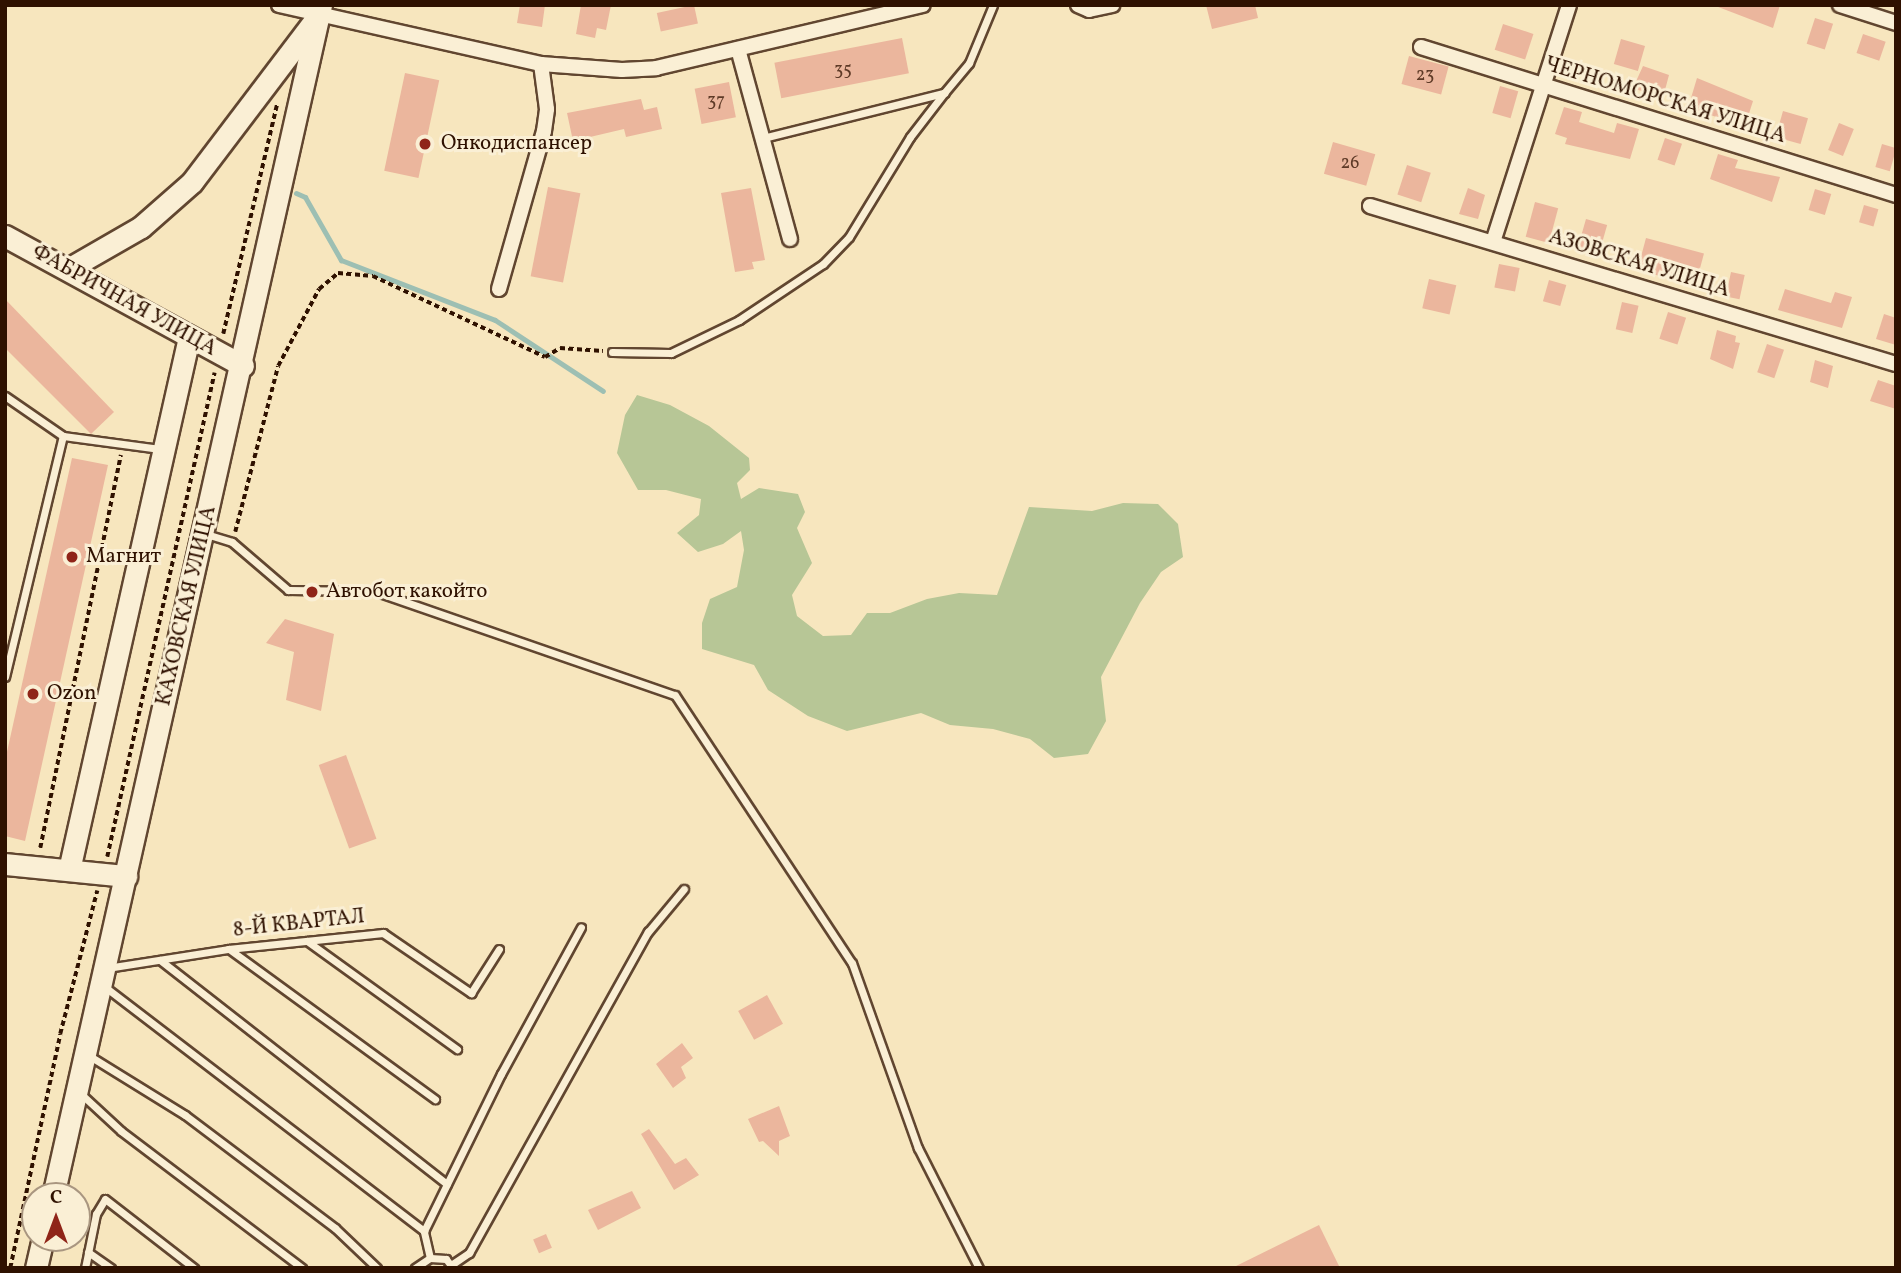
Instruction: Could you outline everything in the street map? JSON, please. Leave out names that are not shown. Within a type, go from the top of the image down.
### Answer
[{"type":"street","points":[[279,5],[320,10],[541,64],[656,68],[923,5]]},
{"type":"street","points":[[1078,5],[1089,10],[1112,5]]},
{"type":"street","points":[[1493,242],[1569,5]]},
{"type":"street","points":[[1840,5],[1896,23]]},
{"type":"street","points":[[68,269],[141,227],[192,182],[320,10]]},
{"type":"street","name":"КАХОВСКАЯ УЛИЦА","points":[[56,1182],[243,366],[320,10]]},
{"type":"street","name":"ЧЕРНОМОРСКАЯ УЛИЦА","points":[[1421,47],[1896,195]]},
{"type":"street","points":[[738,49],[790,239]]},
{"type":"street","points":[[499,289],[544,131],[547,109],[541,64]]},
{"type":"street","name":"АЗОВСКАЯ УЛИЦА","points":[[1370,206],[1896,365]]},
{"type":"street","name":"ФАБРИЧНАЯ УЛИЦА","points":[[5,236],[243,366]]},
{"type":"street","points":[[69,870],[189,337]]},
{"type":"street","points":[[5,864],[126,876]]},
{"type":"lane","points":[[612,352],[649,356],[671,353],[739,320],[823,264],[849,237],[910,137],[969,63],[993,5]]},
{"type":"lane","points":[[762,138],[944,93]]},
{"type":"lane","points":[[5,396],[63,436],[164,449]]},
{"type":"lane","points":[[5,677],[63,436]]},
{"type":"lane","points":[[204,533],[232,542],[288,590],[374,591],[675,695],[852,963],[918,1147],[979,1268]]},
{"type":"lane","points":[[415,1268],[430,1258],[446,1259],[452,1266],[469,1253],[620,989],[648,932],[684,889]]},
{"type":"lane","points":[[430,1258],[424,1231],[581,927]]},
{"type":"lane","name":"8-Й КВАРТАЛ","points":[[102,977],[160,960],[228,949],[383,933],[471,993],[499,949]]},
{"type":"lane","points":[[307,941],[457,1049]]},
{"type":"lane","points":[[228,949],[435,1099]]},
{"type":"lane","points":[[160,960],[447,1184]]},
{"type":"lane","points":[[102,977],[424,1231]]},
{"type":"lane","points":[[85,1053],[185,1115],[335,1228],[377,1268]]},
{"type":"lane","points":[[77,1090],[121,1131],[302,1268]]},
{"type":"lane","points":[[91,1243],[105,1199],[194,1268]]},
{"type":"lane","points":[[85,1268],[88,1252],[111,1268]]},
{"type":"path","points":[[221,343],[280,92]]},
{"type":"path","points":[[232,542],[278,366],[319,289],[338,273],[373,276],[545,357],[560,348],[612,352]]},
{"type":"path","points":[[10,1268],[60,1034],[103,873],[217,361]]},
{"type":"path","points":[[39,855],[124,444]]},
{"type":"green space","points":[[637,395],[670,405],[709,426],[749,458],[750,470],[737,483],[741,499],[759,488],[798,494],[805,512],[797,528],[812,563],[792,595],[797,616],[823,636],[851,635],[867,613],[890,613],[927,599],[959,593],[997,595],[1029,507],[1092,511],[1123,503],[1158,504],[1178,524],[1183,557],[1161,572],[1140,603],[1101,677],[1106,721],[1088,754],[1054,758],[1030,739],[993,729],[950,725],[921,713],[847,731],[808,716],[768,690],[754,665],[702,649],[702,623],[710,599],[737,587],[744,550],[741,531],[723,544],[698,552],[677,533],[699,515],[701,499],[666,490],[638,490],[617,453],[625,415]]},
{"type":"building","points":[[520,5],[545,5],[542,27],[517,23]]},
{"type":"building","points":[[581,5],[611,5],[606,30],[597,28],[595,38],[576,34]]},
{"type":"building","points":[[694,5],[698,24],[661,31],[657,13]]},
{"type":"building","points":[[1206,5],[1255,5],[1258,18],[1212,29]]},
{"type":"building","points":[[1713,5],[1780,5],[1773,28]]},
{"type":"building","points":[[1815,18],[1833,24],[1825,50],[1807,44]]},
{"type":"building","points":[[1503,24],[1533,34],[1525,60],[1495,50]]},
{"type":"building","points":[[1863,34],[1886,42],[1879,61],[1856,53]]},
{"type":"building","points":[[902,38],[909,73],[781,98],[774,63]]},
{"type":"building","points":[[1621,39],[1645,46],[1638,71],[1614,64]]},
{"type":"building","points":[[1409,56],[1449,67],[1441,95],[1401,84]]},
{"type":"building","points":[[1643,66],[1669,75],[1665,90],[1655,87],[1652,95],[1633,88]]},
{"type":"building","name":"Онкодиспансер","points":[[405,73],[439,80],[418,178],[384,171]]},
{"type":"building","points":[[1697,78],[1753,101],[1745,126],[1688,108]]},
{"type":"building","points":[[729,82],[736,117],[702,124],[695,89]]},
{"type":"building","points":[[1500,86],[1518,91],[1511,118],[1492,113]]},
{"type":"building","points":[[641,99],[644,110],[657,107],[662,129],[626,137],[624,129],[573,141],[567,113]]},
{"type":"building","points":[[1564,107],[1582,112],[1579,122],[1614,133],[1617,123],[1639,129],[1630,159],[1565,144],[1567,138],[1555,134]]},
{"type":"building","points":[[1783,111],[1808,118],[1801,144],[1776,137]]},
{"type":"building","points":[[1839,123],[1854,129],[1843,156],[1828,150]]},
{"type":"building","points":[[1665,138],[1682,144],[1675,166],[1658,160]]},
{"type":"building","points":[[1333,142],[1375,154],[1366,186],[1324,174]]},
{"type":"building","points":[[1882,144],[1896,148],[1890,171],[1875,167]]},
{"type":"building","points":[[1718,154],[1738,160],[1735,168],[1780,177],[1772,202],[1710,179]]},
{"type":"building","points":[[1407,165],[1431,173],[1421,202],[1397,194]]},
{"type":"building","points":[[548,187],[580,193],[563,283],[531,276]]},
{"type":"building","points":[[751,188],[765,260],[752,262],[754,269],[735,272],[721,193]]},
{"type":"building","points":[[1468,188],[1485,195],[1478,219],[1459,214]]},
{"type":"building","points":[[1815,189],[1831,194],[1825,215],[1809,210]]},
{"type":"building","points":[[1535,202],[1558,208],[1549,243],[1526,237]]},
{"type":"building","points":[[1864,205],[1878,209],[1873,226],[1859,222]]},
{"type":"building","points":[[1586,219],[1607,225],[1598,257],[1577,251]]},
{"type":"building","points":[[1646,238],[1704,254],[1695,285],[1637,270]]},
{"type":"building","points":[[1499,264],[1520,268],[1515,292],[1494,288]]},
{"type":"building","points":[[1731,272],[1745,275],[1739,299],[1726,296]]},
{"type":"building","points":[[1429,279],[1456,285],[1450,315],[1422,308]]},
{"type":"building","points":[[1549,280],[1566,285],[1560,306],[1543,301]]},
{"type":"building","points":[[1785,289],[1831,303],[1835,292],[1852,297],[1842,328],[1778,310]]},
{"type":"building","points":[[5,299],[114,412],[91,434],[5,348]]},
{"type":"building","points":[[1622,302],[1639,306],[1632,333],[1616,329]]},
{"type":"building","points":[[1668,312],[1686,318],[1677,345],[1659,339]]},
{"type":"building","points":[[1884,314],[1896,318],[1896,345],[1876,339]]},
{"type":"building","points":[[1717,330],[1736,336],[1735,342],[1740,343],[1733,369],[1710,359]]},
{"type":"building","points":[[1767,344],[1784,350],[1774,378],[1757,372]]},
{"type":"building","points":[[1815,360],[1833,366],[1828,388],[1810,382]]},
{"type":"building","points":[[1878,380],[1896,386],[1896,409],[1870,401]]},
{"type":"building","points":[[72,458],[108,465],[25,841],[5,836],[5,761]]},
{"type":"building","points":[[285,619],[334,634],[321,711],[286,700],[294,652],[266,643]]},
{"type":"building","points":[[346,755],[376,839],[349,849],[319,765]]},
{"type":"building","points":[[767,995],[783,1024],[754,1040],[738,1011]]},
{"type":"building","points":[[682,1043],[693,1058],[681,1067],[686,1078],[673,1088],[656,1064]]},
{"type":"building","points":[[779,1106],[790,1136],[779,1141],[779,1156],[763,1141],[759,1142],[748,1119]]},
{"type":"building","points":[[649,1129],[675,1164],[686,1158],[699,1175],[674,1190],[641,1134]]},
{"type":"building","points":[[632,1191],[641,1208],[598,1230],[588,1210]]},
{"type":"building","points":[[1319,1225],[1340,1268],[1232,1268]]},
{"type":"building","points":[[546,1234],[552,1248],[539,1253],[533,1239]]},
{"type":"waterway","points":[[296,193],[305,197],[341,260],[495,320],[603,391]]},
{"type":"place","name":"Онкодиспансер","points":[[425,144]]},
{"type":"place","name":"Магнит","points":[[72,557]]},
{"type":"place","name":"Автобот какойто","points":[[312,592]]},
{"type":"place","name":"Ozon","points":[[33,694]]}]
